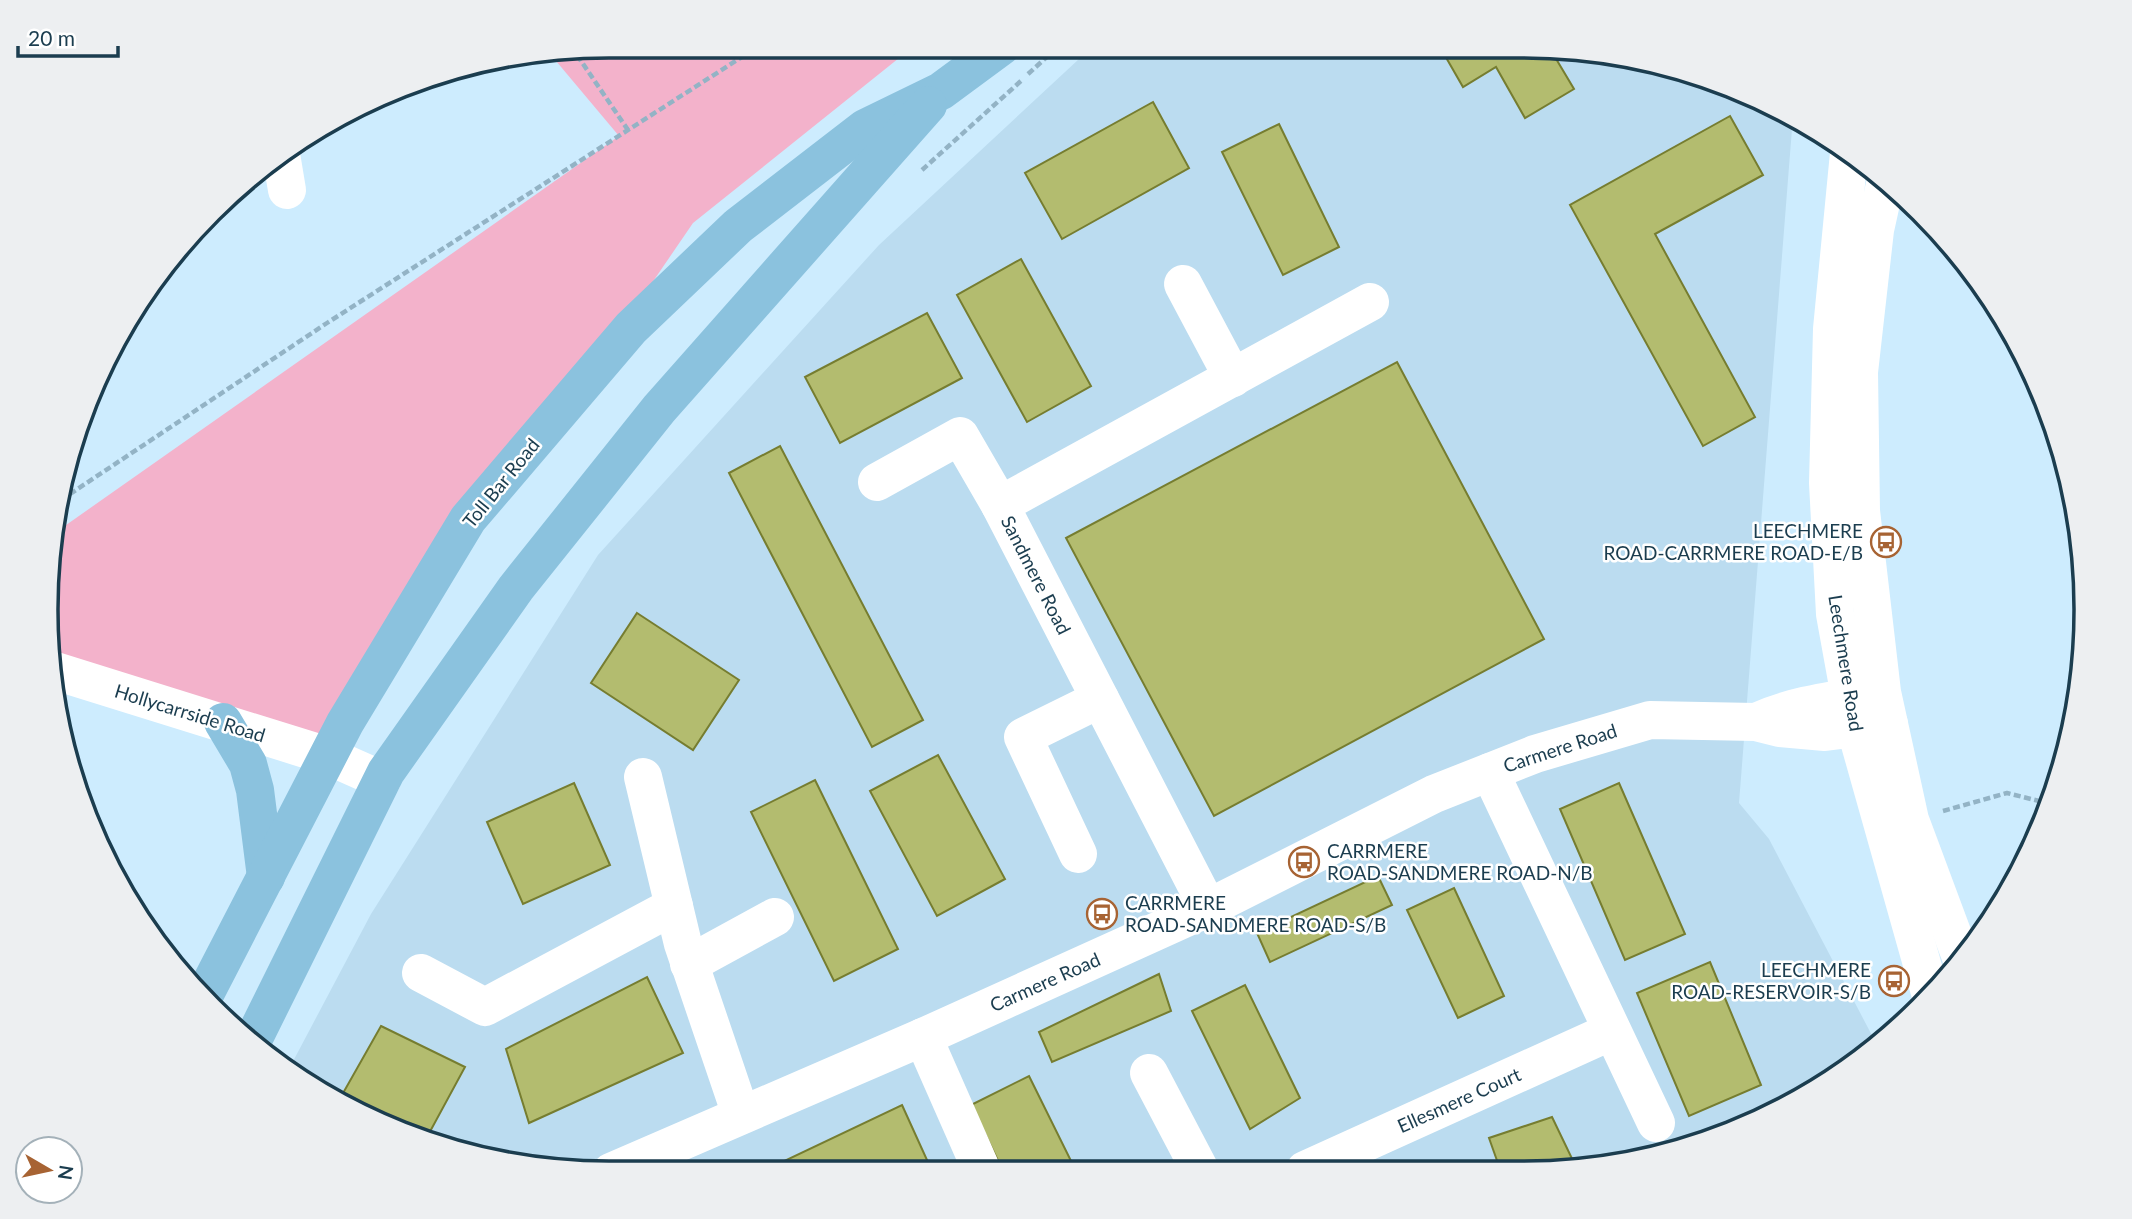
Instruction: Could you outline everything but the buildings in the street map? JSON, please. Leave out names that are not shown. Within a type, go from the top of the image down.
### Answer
[{"type":"main road","name":"Toll Bar Road","points":[[208,988],[345,723],[468,519],[631,328],[738,226],[865,128],[941,91],[986,58]]},
{"type":"main road","name":"Toll Bar Road","points":[[257,1033],[382,780],[516,588],[659,409],[941,91]]},
{"type":"main road","points":[[223,722],[248,764],[255,790],[266,877]]},
{"type":"street","name":"Leechmere Road","points":[[1848,165],[1832,329],[1828,483],[1835,614],[1958,948]]},
{"type":"street","name":"Leechmere Road","points":[[1883,193],[1875,230],[1858,372],[1869,711],[1928,983]]},
{"type":"street","points":[[1183,284],[1233,378]]},
{"type":"street","name":"Sandmere Road","points":[[1208,908],[1000,505],[1370,302]]},
{"type":"street","points":[[877,482],[960,436],[1000,505]]},
{"type":"street","name":"Hollycarrside Road","points":[[61,673],[328,756],[382,780]]},
{"type":"street","points":[[1079,854],[1023,737],[1100,699]]},
{"type":"street","name":"Carmere Road","points":[[636,1161],[923,1037],[1208,908],[1434,794],[1535,754],[1650,720],[1756,722],[1805,732],[1869,711]]},
{"type":"street","points":[[1490,772],[1656,1123]]},
{"type":"street","points":[[643,777],[689,964],[741,1115]]},
{"type":"street","points":[[421,973],[485,1007],[674,906]]},
{"type":"street","points":[[689,964],[775,917]]},
{"type":"street","name":"Ellesmere Court","points":[[1325,1161],[1612,1031]]},
{"type":"street","points":[[923,1037],[978,1161]]},
{"type":"street","points":[[1149,1073],[1195,1161]]},
{"type":"path","points":[[70,494],[327,323],[740,58]]},
{"type":"path","points":[[918,174],[1046,58]]},
{"type":"path","points":[[580,59],[628,130]]},
{"type":"path","points":[[1910,820],[2007,793],[2040,801]]},
{"type":"shaded area","points":[[899,58],[693,223],[328,756],[61,673],[58,610],[64,527],[619,136],[556,60]]},
{"type":"shaded area","points":[[1080,58],[1522,58],[1595,62],[1630,68],[1700,87],[1734,100],[1792,129],[1739,803],[1769,839],[1872,1035],[1829,1068],[1798,1087],[1767,1104],[1700,1132],[1630,1151],[1595,1157],[1522,1161],[573,1160],[502,1151],[432,1132],[365,1104],[293,1061],[371,914],[598,555],[879,245]]},
{"type":"place","name":"LEECHMERE ROAD-CARRMERE ROAD-E/B","points":[[1886,542]]},
{"type":"place","name":"CARRMERE ROAD-SANDMERE ROAD-N/B","points":[[1304,862]]},
{"type":"place","name":"CARRMERE ROAD-SANDMERE ROAD-S/B","points":[[1102,914]]},
{"type":"place","name":"LEECHMERE ROAD-RESERVOIR-S/B","points":[[1894,981]]}]
